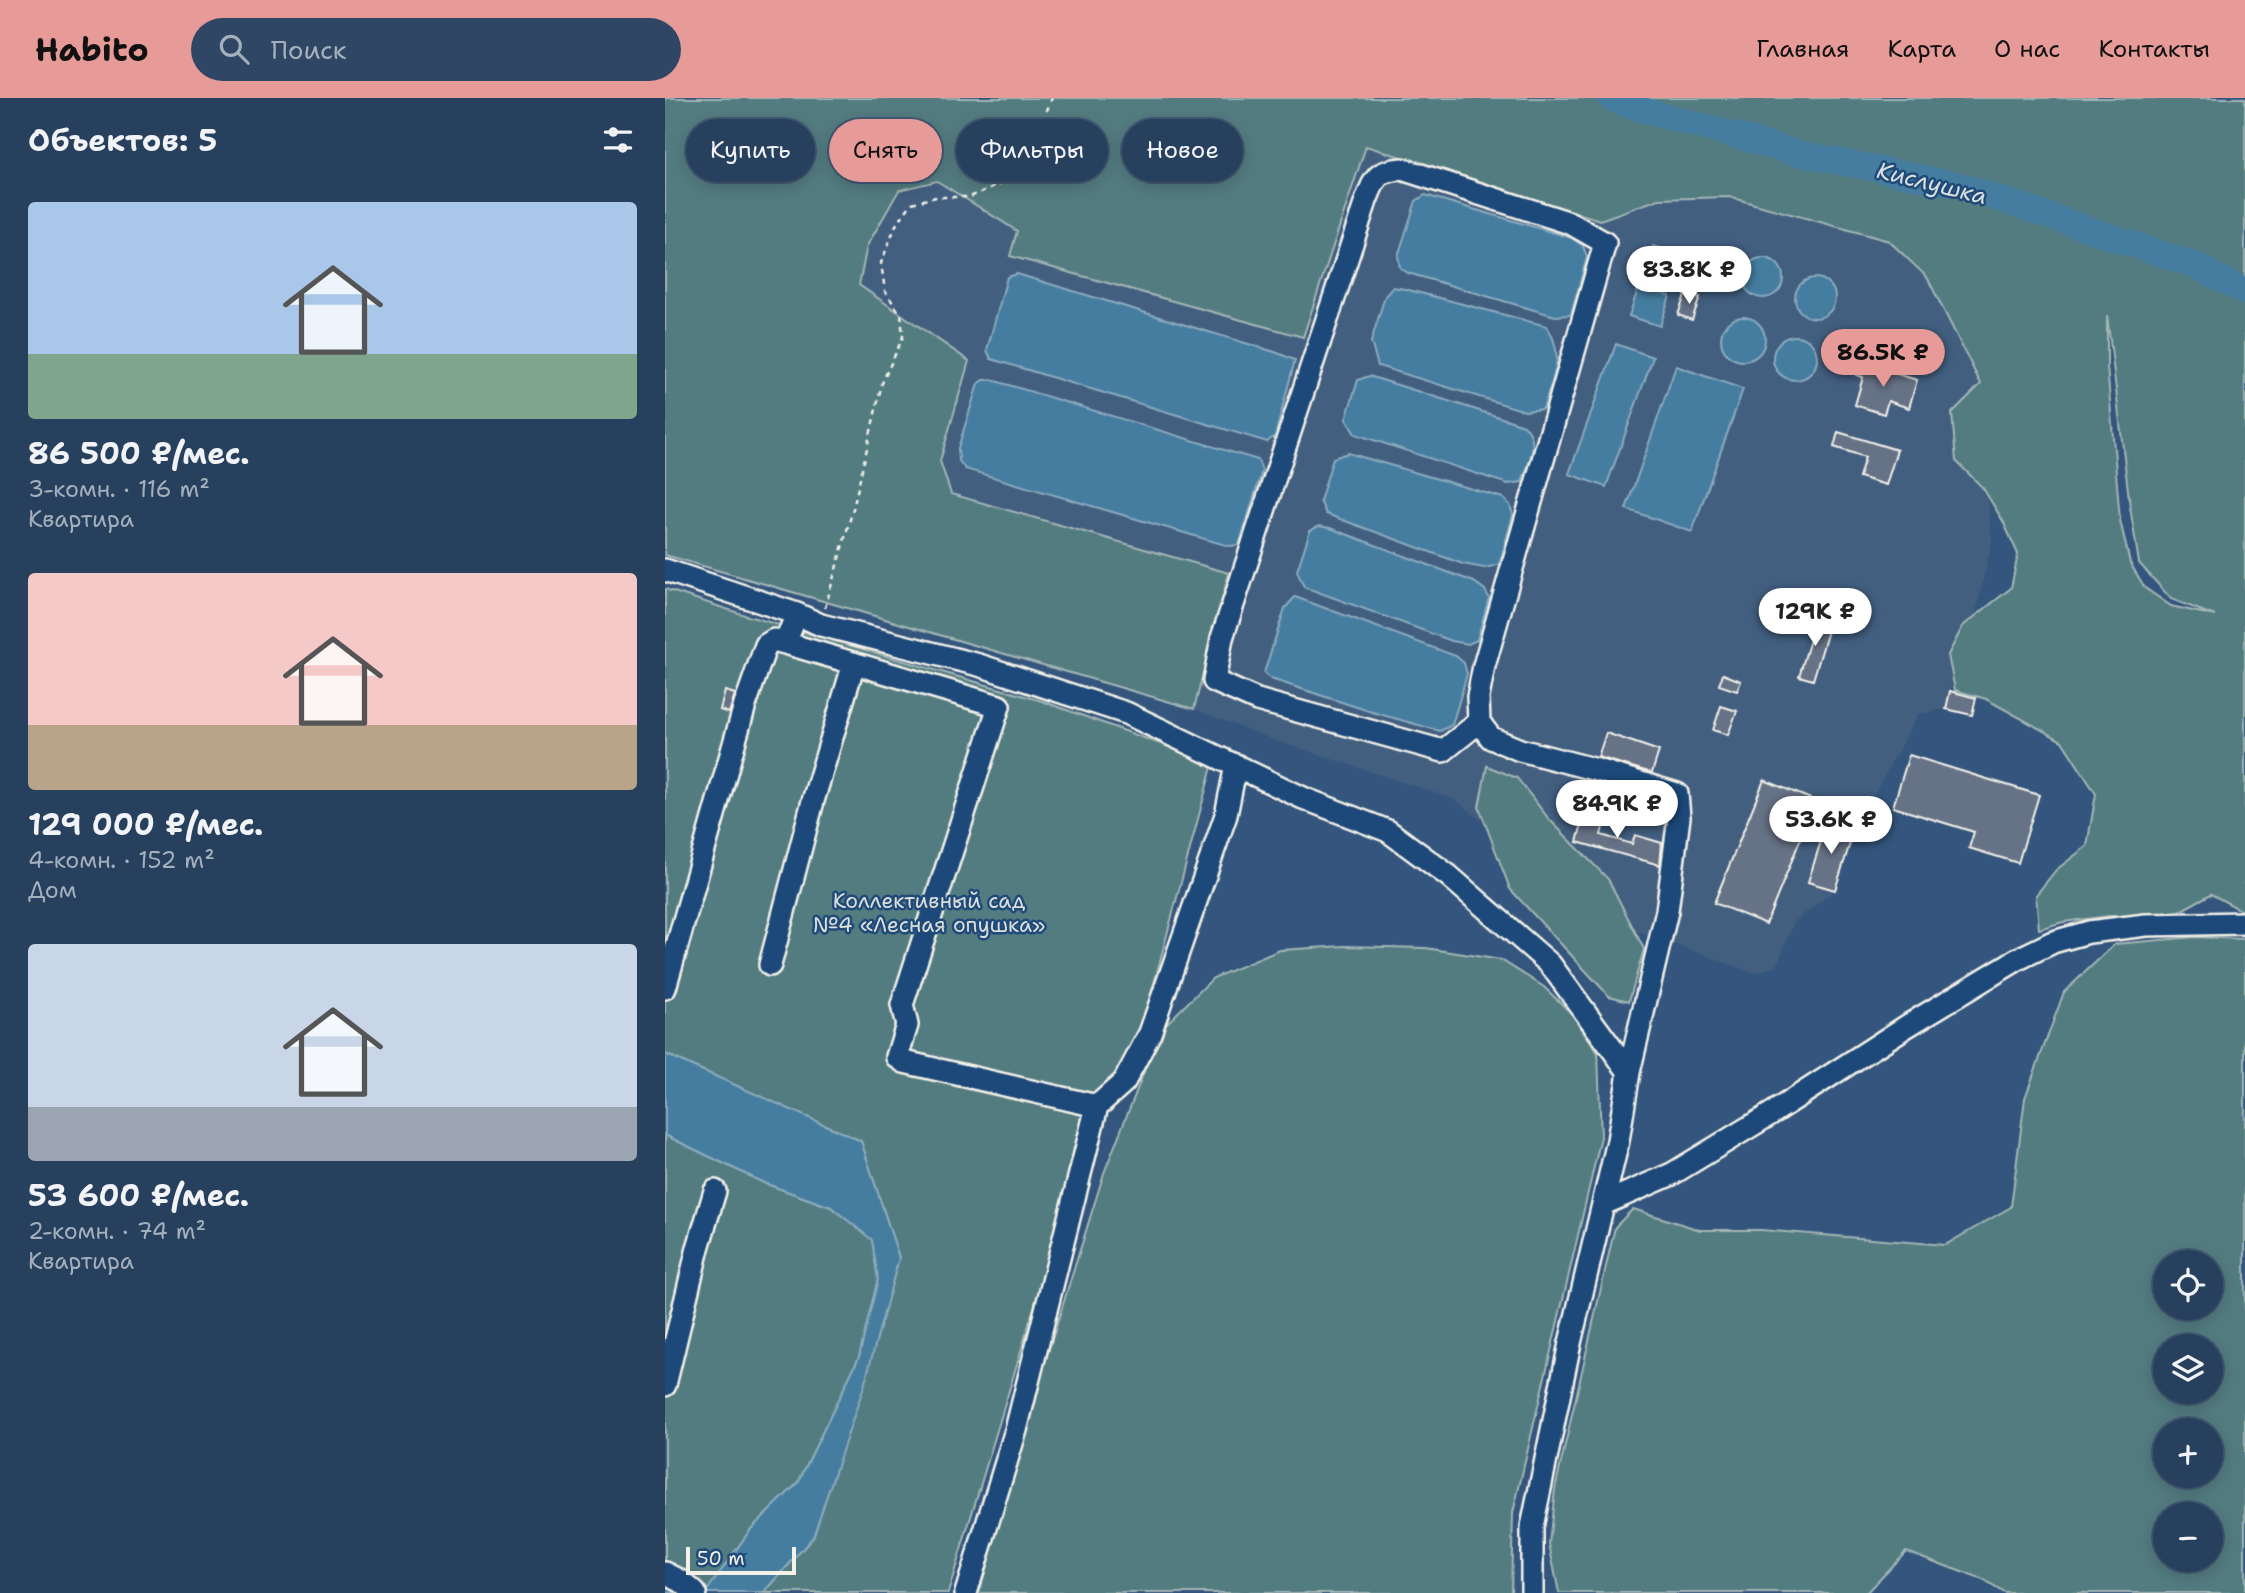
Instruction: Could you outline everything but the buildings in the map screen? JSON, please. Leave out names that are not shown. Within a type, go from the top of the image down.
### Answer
[{"type":"lane","points":[[1479,722],[1443,751],[1257,700],[1214,681],[1222,638],[1366,201],[1374,180],[1385,170],[1402,169],[1570,223],[1605,243],[1484,666],[1478,696],[1479,722],[1491,738],[1520,750],[1677,794],[1679,817],[1667,911],[1629,1072],[1618,1141],[1570,1343],[1532,1527],[1532,1593]]},
{"type":"lane","points":[[666,573],[797,614],[821,625],[979,665],[1126,713],[1304,798],[1388,831],[1449,876],[1550,964],[1629,1072]]},
{"type":"lane","points":[[785,643],[797,614]]},
{"type":"lane","points":[[665,988],[755,675],[766,645],[774,640],[785,643],[999,706],[902,1004],[907,1025],[897,1057],[904,1062],[1097,1106]]},
{"type":"lane","points":[[770,965],[813,801],[854,663]]},
{"type":"lane","points":[[966,1593],[1016,1430],[1097,1106],[1124,1082],[1150,1033],[1226,815],[1236,765]]},
{"type":"lane","points":[[1603,1204],[1672,1174],[2018,959],[2053,942],[2089,932],[2146,925],[2245,923]]},
{"type":"lane","points":[[665,1385],[698,1248],[715,1191]]},
{"type":"lane","points":[[665,1573],[681,1581],[695,1593]]},
{"type":"path","points":[[821,625],[853,509],[882,383],[903,337],[901,315],[885,290],[881,263],[896,225],[912,203],[936,197],[970,197],[1008,180],[1031,149],[1052,98]]},
{"type":"shaded area","points":[[1365,146],[1600,220],[1659,199],[1729,197],[1889,241],[1927,277],[1981,384],[1981,426],[1992,542],[1969,641],[1946,709],[1918,714],[1854,831],[1835,890],[1794,922],[1777,966],[1755,973],[1609,921],[1454,799],[1274,740],[1194,709],[1229,573],[951,494],[940,461],[969,361],[858,286],[867,246],[899,190],[939,182],[1017,231],[1010,256],[1303,337]]},
{"type":"shaded area","points":[[1425,195],[1572,238],[1583,246],[1587,257],[1571,315],[1555,316],[1408,273],[1400,268],[1398,256],[1416,201]]},
{"type":"shaded area","points":[[1653,246],[1684,256],[1674,286],[1643,275]]},
{"type":"shaded area","points":[[1763,258],[1771,259],[1777,264],[1782,270],[1782,286],[1777,292],[1771,297],[1763,298],[1755,297],[1749,292],[1744,286],[1743,278],[1744,270],[1749,264],[1755,259]]},
{"type":"shaded area","points":[[1017,274],[1295,360],[1275,436],[1267,442],[991,359],[987,350],[1007,277]]},
{"type":"shaded area","points":[[1815,278],[1823,279],[1829,284],[1834,290],[1834,306],[1829,312],[1823,317],[1815,318],[1807,317],[1801,312],[1796,306],[1795,298],[1796,290],[1801,284],[1807,279]]},
{"type":"shaded area","points":[[1639,286],[1670,296],[1660,326],[1629,316]]},
{"type":"shaded area","points":[[1393,287],[1547,326],[1553,337],[1557,358],[1554,377],[1543,409],[1525,411],[1378,366],[1371,342],[1385,296]]},
{"type":"shaded area","points":[[1743,317],[1752,318],[1759,323],[1764,330],[1764,348],[1759,355],[1752,360],[1743,361],[1734,360],[1727,355],[1722,348],[1721,339],[1722,330],[1727,323],[1734,318]]},
{"type":"shaded area","points":[[1795,336],[1804,337],[1811,342],[1816,349],[1816,367],[1811,374],[1804,379],[1795,380],[1786,379],[1779,374],[1774,367],[1773,358],[1774,349],[1779,342],[1786,337]]},
{"type":"shaded area","points":[[1616,344],[1653,357],[1606,487],[1569,474]]},
{"type":"shaded area","points":[[1676,366],[1743,389],[1692,532],[1626,509]]},
{"type":"shaded area","points":[[1369,376],[1524,425],[1532,438],[1532,445],[1522,482],[1508,484],[1355,434],[1346,419],[1358,380]]},
{"type":"shaded area","points":[[984,380],[992,380],[1258,460],[1262,471],[1239,545],[1229,546],[965,469],[959,461],[958,448],[978,384]]},
{"type":"shaded area","points":[[1348,453],[1503,498],[1510,505],[1513,515],[1499,565],[1484,568],[1463,564],[1326,514],[1320,501],[1333,458]]},
{"type":"shaded area","points":[[1319,526],[1474,582],[1485,590],[1489,598],[1477,640],[1468,644],[1452,641],[1304,587],[1297,571],[1310,531]]},
{"type":"shaded area","points":[[1295,597],[1456,656],[1464,663],[1467,674],[1452,725],[1440,731],[1271,679],[1264,673],[1285,608]]},
{"type":"shaded area","points":[[665,1054],[861,1141],[899,1258],[864,1386],[813,1537],[764,1593],[665,1593],[665,1578],[695,1580],[706,1592],[751,1529],[798,1483],[859,1357],[878,1279],[872,1240],[831,1207],[764,1183],[665,1135]]},
{"type":"green space","points":[[665,98],[2245,98],[2245,931],[2241,929],[2241,910],[2211,894],[2182,910],[2063,922],[2039,929],[2036,895],[2056,870],[2087,846],[2096,794],[2062,741],[1986,699],[1955,690],[1948,655],[1963,626],[2011,588],[2018,554],[2003,521],[1983,488],[1956,461],[1952,413],[1981,384],[1927,277],[1889,241],[1729,197],[1659,199],[1600,220],[1366,146],[1303,337],[1010,256],[1017,231],[939,182],[942,182],[942,119],[829,119],[829,182],[933,182],[899,190],[867,246],[859,285],[969,361],[940,461],[951,494],[1229,573],[1194,709],[665,555]],"holes":[[[2107,315],[2139,563],[2171,599],[2215,616],[2171,606],[2145,588],[2130,563],[2120,520],[2107,366]]]},
{"type":"green space","name":"Коллективный сад №4 «Лесная опушка»","points":[[665,589],[748,616],[1042,701],[1213,763],[1138,1043],[1111,1112],[1088,1109],[1069,1166],[1076,1168],[948,1593],[764,1593],[813,1537],[899,1258],[861,1141],[665,1054]]},
{"type":"green space","points":[[1487,766],[1517,778],[1549,819],[1608,879],[1644,949],[1629,1001],[1609,996],[1510,889],[1479,807]]},
{"type":"green space","points":[[2195,937],[2245,939],[2245,1593],[2004,1593],[1983,1580],[1906,1551],[1866,1593],[1559,1593],[1549,1544],[1555,1489],[1615,1227],[1633,1209],[1700,1230],[1761,1230],[1945,1245],[2011,1207],[2025,1098],[2064,992],[2115,944]]},
{"type":"green space","points":[[1345,946],[1426,948],[1501,960],[1544,987],[1572,1014],[1598,1053],[1601,1137],[1513,1513],[1511,1593],[973,1593],[1104,1173],[1161,1029],[1213,978],[1280,950]]},
{"type":"green space","points":[[665,1135],[764,1183],[831,1207],[872,1239],[878,1279],[859,1357],[798,1483],[751,1529],[706,1593],[665,1593]]},
{"type":"waterway","name":"Кислушка","points":[[1611,98],[1636,108],[1797,153],[1959,185],[2197,266],[2245,292]]}]
